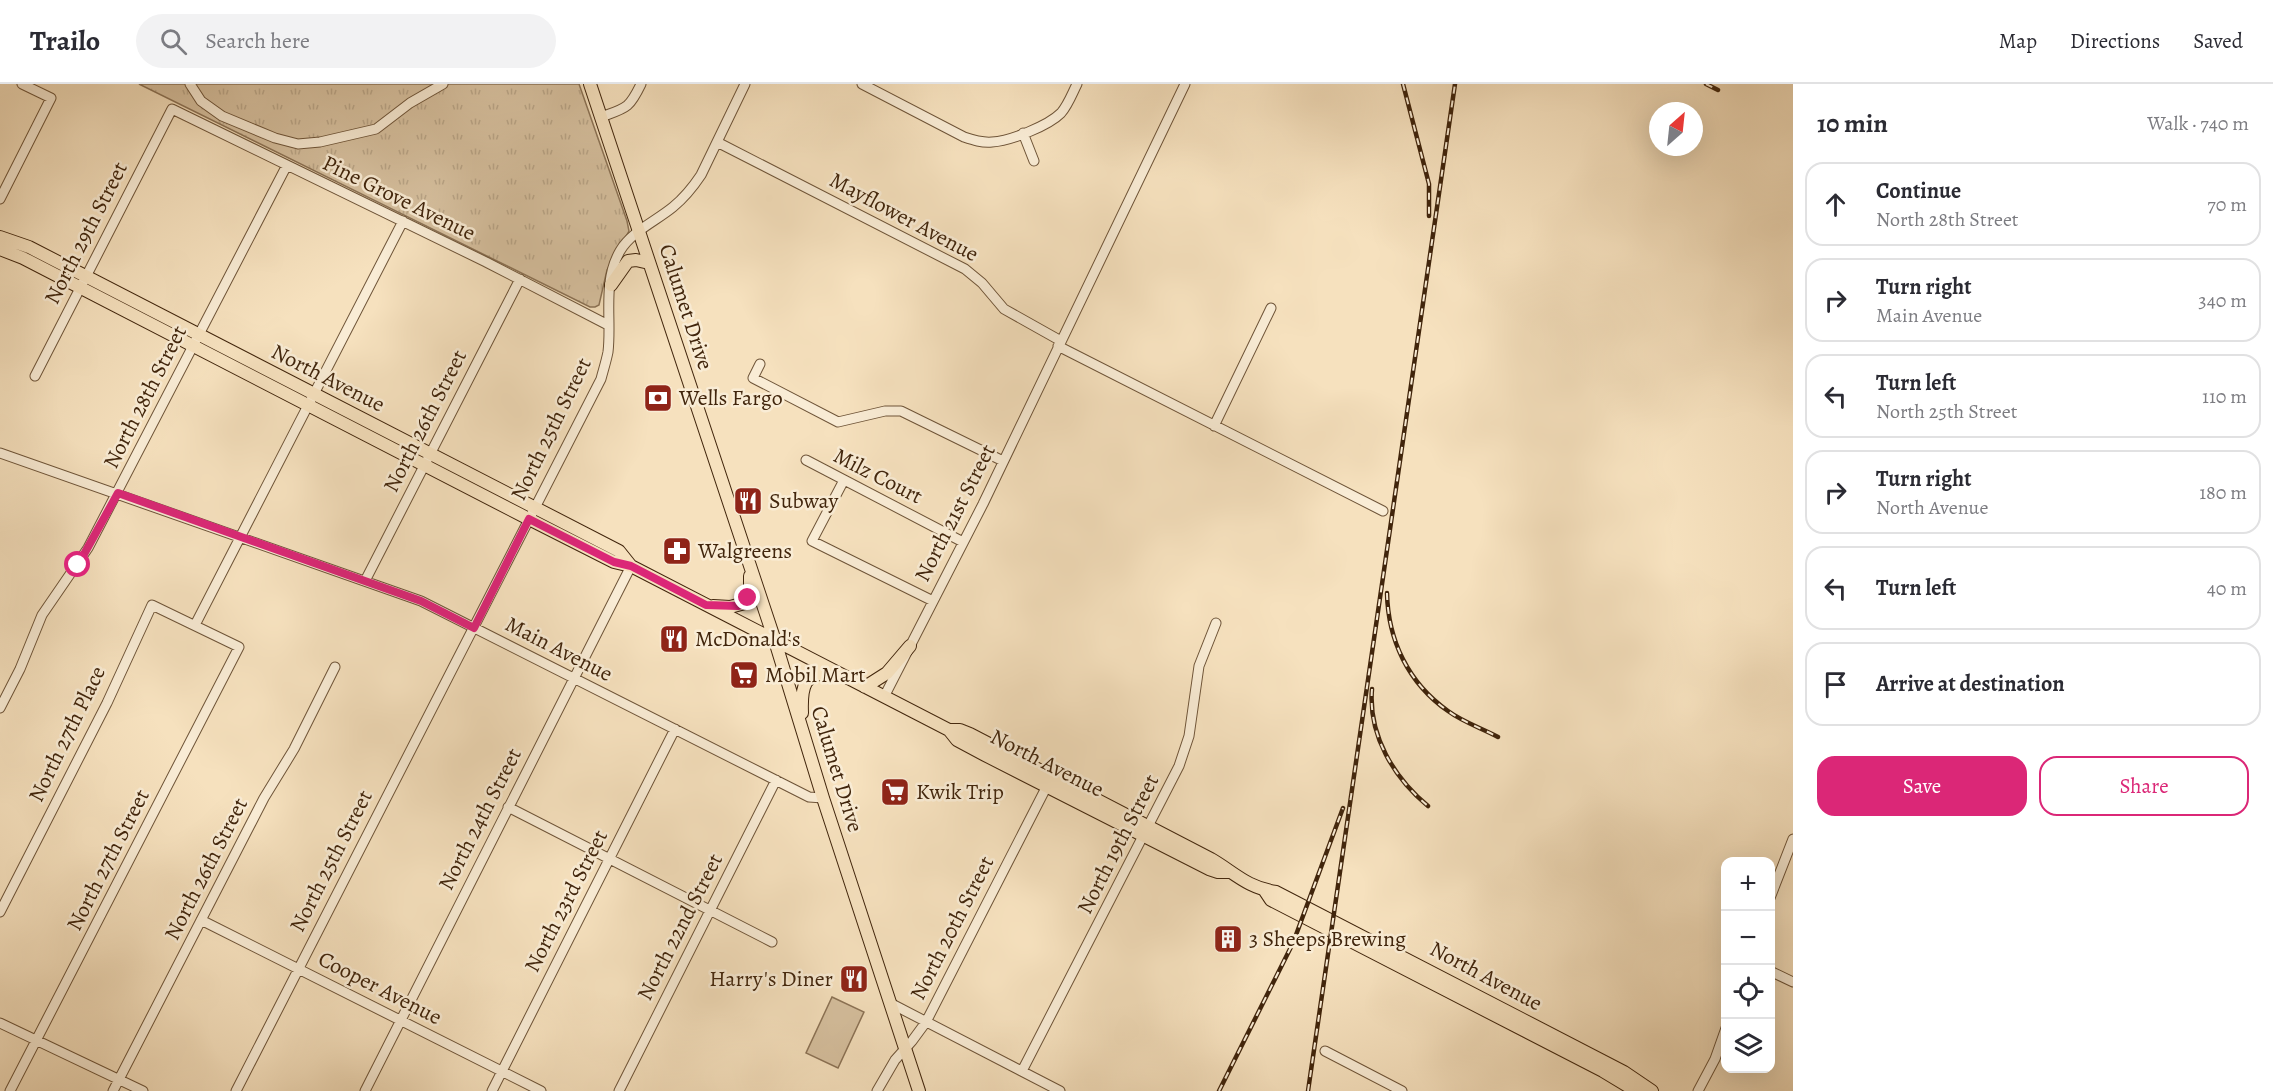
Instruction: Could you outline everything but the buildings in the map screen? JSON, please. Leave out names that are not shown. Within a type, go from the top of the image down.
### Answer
[{"type":"main road","name":"Calumet Drive","points":[[590,84],[775,641],[823,798],[919,1091]]},
{"type":"main road","name":"North Avenue","points":[[0,237],[28,247],[83,282],[532,514],[614,562],[631,566],[949,729],[970,734],[1050,781],[1146,831],[1211,859],[1228,872],[1265,891],[1276,892],[1407,958],[1624,1072],[1652,1091]]},
{"type":"main road","name":"North Avenue","points":[[0,249],[83,282]]},
{"type":"main road","points":[[611,285],[628,261],[638,260],[649,263]]},
{"type":"main road","points":[[706,605],[730,607],[745,603],[751,585],[748,563]]},
{"type":"main road","points":[[865,687],[887,673],[910,646]]},
{"type":"main road","points":[[801,727],[805,683],[819,674],[843,676]]},
{"type":"main road","name":"North Avenue","points":[[1265,891],[1271,900],[1604,1071],[1636,1091]]},
{"type":"street","points":[[0,199],[51,98],[22,84]]},
{"type":"street","points":[[190,84],[201,100],[222,116],[275,138],[298,144],[320,142],[376,129],[410,103],[443,84]]},
{"type":"street","points":[[602,117],[626,108],[632,103],[641,84]]},
{"type":"street","name":"North 25th Street","points":[[236,1091],[601,380],[608,352],[612,271],[619,252],[639,232],[684,197],[701,175],[745,84]]},
{"type":"street","points":[[862,84],[973,140],[992,142],[1023,133],[1055,118],[1067,104],[1077,84]]},
{"type":"street","name":"North 21st Street","points":[[884,697],[1003,461],[1185,84]]},
{"type":"street","name":"Pine Grove Avenue","points":[[172,109],[403,221],[608,325]]},
{"type":"street","name":"North 29th Street","points":[[35,376],[172,109]]},
{"type":"street","points":[[1023,133],[1034,161]]},
{"type":"street","name":"Mayflower Avenue","points":[[717,142],[965,269],[982,283],[1009,313],[1060,344],[1214,426],[1383,511]]},
{"type":"street","name":"North 28th Street","points":[[0,708],[20,669],[42,615],[88,548],[118,493],[287,165]]},
{"type":"street","points":[[195,626],[403,221]]},
{"type":"street","name":"North 26th Street","points":[[365,581],[520,279]]},
{"type":"street","points":[[1214,426],[1271,308]]},
{"type":"street","points":[[760,364],[753,378],[838,422],[885,411],[901,411],[1003,461]]},
{"type":"street","name":"Main Avenue","points":[[0,453],[421,601],[810,797],[823,798]]},
{"type":"street","name":"Milz Court","points":[[806,460],[963,542]]},
{"type":"street","points":[[844,480],[812,541],[933,601]]},
{"type":"street","name":"North 24th Street","points":[[365,1091],[631,566]]},
{"type":"street","name":"North 27th Place","points":[[0,912],[102,714],[152,604],[195,626]]},
{"type":"street","name":"North 19th Street","points":[[1022,1071],[1184,753],[1192,719],[1199,666],[1216,623]]},
{"type":"street","name":"North 27th Street","points":[[10,1091],[239,647],[195,626]]},
{"type":"street","name":"North 26th Street","points":[[113,1091],[271,785],[294,748],[335,667]]},
{"type":"street","name":"North 23rd Street","points":[[492,1091],[675,729]]},
{"type":"street","name":"North 22nd Street","points":[[619,1091],[776,780]]},
{"type":"street","name":"North 20th Street","points":[[877,1091],[895,1060],[926,1022],[1050,781]]},
{"type":"street","points":[[508,807],[772,942]]},
{"type":"street","points":[[1775,885],[1793,839]]},
{"type":"street","name":"Cooper Avenue","points":[[201,920],[541,1091]]},
{"type":"street","points":[[1775,973],[1793,982]]},
{"type":"street","points":[[890,1004],[1060,1091]]},
{"type":"street","points":[[0,1023],[143,1091]]},
{"type":"street","points":[[1698,1091],[1715,1059],[1721,1040]]},
{"type":"street","points":[[1325,1051],[1402,1091]]},
{"type":"green space","points":[[139,84],[579,84],[629,231],[607,270],[599,305],[590,307]]},
{"type":"green space","points":[[832,997],[864,1012],[838,1068],[806,1053]]},
{"type":"railway","points":[[1403,84],[1429,184],[1429,216]]},
{"type":"railway","points":[[1308,1091],[1455,84]]},
{"type":"railway","points":[[1706,84],[1718,90]]},
{"type":"railway","points":[[1387,593],[1388,610],[1396,644],[1411,674],[1434,700],[1454,715],[1498,737]]},
{"type":"railway","points":[[1372,689],[1374,723],[1386,754],[1404,782],[1428,806]]},
{"type":"railway","points":[[1219,1091],[1293,943],[1343,808]]},
{"type":"place","name":"Wells Fargo","points":[[658,398]]},
{"type":"place","name":"Subway","points":[[748,501]]},
{"type":"place","name":"Walgreens","points":[[677,551]]},
{"type":"place","name":"McDonald's","points":[[674,639]]},
{"type":"place","name":"Mobil Mart","points":[[744,675]]},
{"type":"place","name":"Kwik Trip","points":[[895,792]]},
{"type":"place","name":"3 Sheeps Brewing","points":[[1228,939]]},
{"type":"place","name":"Harry's Diner","points":[[854,979]]},
{"type":"route","points":[[78,565],[118,493],[421,601],[474,628],[529,519],[614,562],[631,566],[706,605],[738,606],[745,603],[748,598]]}]
